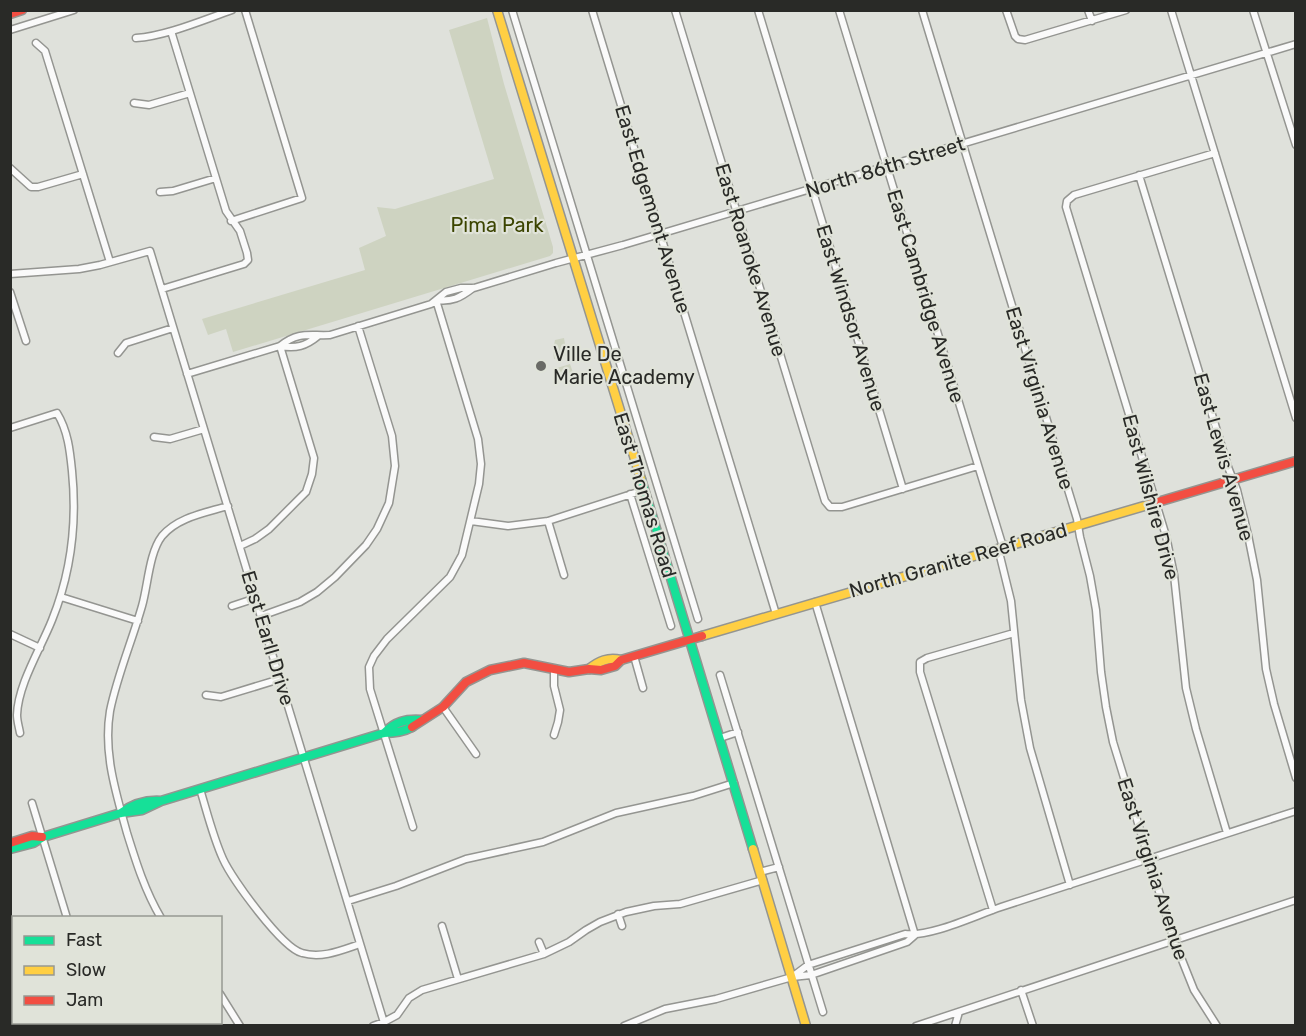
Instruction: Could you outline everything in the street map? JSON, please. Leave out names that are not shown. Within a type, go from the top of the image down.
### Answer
[{"type":"street","points":[[10,14],[22,10]]},
{"type":"street","points":[[10,30],[74,10]]},
{"type":"street","points":[[136,38],[146,38],[171,31],[232,10]]},
{"type":"street","points":[[231,220],[302,198],[245,10]]},
{"type":"street","name":"East Thomas Road","points":[[497,10],[734,783],[806,1026]]},
{"type":"street","name":"East Thomas Road","points":[[512,10],[698,619]]},
{"type":"street","name":"East Edgemont Avenue","points":[[592,10],[776,614]]},
{"type":"street","name":"East Roanoke Avenue","points":[[675,10],[823,498],[830,507],[842,507],[903,489]]},
{"type":"street","name":"East Windsor Avenue","points":[[758,10],[903,489]]},
{"type":"street","name":"East Cambridge Avenue","points":[[839,10],[1001,548],[1011,601],[1021,700],[1030,748],[1070,885]]},
{"type":"street","name":"East Virginia Avenue","points":[[922,10],[1078,525],[1096,610],[1101,672],[1113,742],[1174,940],[1194,990],[1217,1026]]},
{"type":"street","points":[[1006,10],[1013,33],[1018,39],[1028,39],[1125,10]]},
{"type":"street","points":[[1089,10],[1092,21]]},
{"type":"street","points":[[1171,10],[1296,418]]},
{"type":"street","points":[[1253,10],[1296,145]]},
{"type":"street","points":[[162,289],[244,264],[248,260],[240,231],[226,211],[171,31]]},
{"type":"street","points":[[10,274],[79,269],[110,262],[45,51],[36,43]]},
{"type":"street","name":"North 86th Street","points":[[187,374],[280,346],[292,348],[310,343],[318,336],[330,335],[431,304],[446,292],[461,288],[474,288],[660,234],[1296,44]]},
{"type":"street","points":[[134,103],[149,105],[190,93]]},
{"type":"street","points":[[1138,175],[1215,153]]},
{"type":"street","points":[[10,168],[31,187],[83,174]]},
{"type":"street","name":"East Wilshire Drive","points":[[1138,175],[1074,195],[1067,201],[1066,210],[1166,536],[1174,575],[1186,688],[1227,833]]},
{"type":"street","name":"East Lewis Avenue","points":[[1138,175],[1227,467],[1237,490],[1257,580],[1266,669],[1296,778]]},
{"type":"street","points":[[160,192],[173,191],[216,178]]},
{"type":"street","name":"East Earll Drive","points":[[110,262],[150,251],[385,1024]]},
{"type":"street","points":[[10,292],[26,341]]},
{"type":"street","points":[[413,827],[370,689],[369,667],[379,649],[450,577],[462,555],[479,484],[481,464],[478,439],[436,300]]},
{"type":"street","points":[[261,616],[300,602],[335,577],[366,545],[377,529],[389,503],[395,466],[392,436],[358,326]]},
{"type":"street","points":[[118,353],[126,343],[173,328]]},
{"type":"street","points":[[240,546],[269,529],[306,492],[312,474],[314,458],[280,346]]},
{"type":"street","points":[[10,428],[57,413],[64,426],[70,449],[74,491],[74,517],[69,563],[61,597],[21,695],[17,714],[20,733]]},
{"type":"street","points":[[154,437],[170,439],[204,429]]},
{"type":"street","name":"North Granite Reef Road","points":[[10,849],[121,813],[133,813],[153,807],[160,801],[384,732],[396,733],[407,730],[443,706],[466,682],[490,670],[524,663],[569,672],[601,670],[615,666],[621,660],[690,639],[1296,461]]},
{"type":"street","points":[[903,489],[978,466]]},
{"type":"street","points":[[471,521],[507,526],[548,521],[644,490]]},
{"type":"street","name":"East Thomas Road","points":[[630,494],[671,626]]},
{"type":"street","points":[[160,916],[138,870],[112,780],[108,733],[110,712],[138,621],[154,550],[161,537],[181,522],[228,506]]},
{"type":"street","points":[[548,521],[564,575]]},
{"type":"street","points":[[61,597],[138,621]]},
{"type":"street","points":[[232,606],[256,598]]},
{"type":"street","points":[[815,602],[915,935]]},
{"type":"street","points":[[993,909],[920,672],[920,662],[1014,633]]},
{"type":"street","points":[[10,634],[40,648]]},
{"type":"street","points":[[634,656],[643,688]]},
{"type":"street","points":[[554,670],[554,686],[560,710],[554,735]]},
{"type":"street","points":[[720,675],[823,1012]]},
{"type":"street","points":[[206,695],[221,697],[280,679]]},
{"type":"street","points":[[443,706],[476,754]]},
{"type":"street","points":[[720,738],[738,732]]},
{"type":"street","points":[[348,901],[396,886],[466,859],[543,842],[616,813],[693,796],[734,783]]},
{"type":"street","points":[[200,789],[212,830],[233,877],[288,945],[299,953],[326,955],[360,944]]},
{"type":"street","points":[[32,803],[66,916]]},
{"type":"street","points":[[792,977],[808,965],[905,934],[915,935],[954,924],[993,909],[1296,811]]},
{"type":"street","name":"North Granite Reef Road","points":[[10,843],[32,836],[43,837]]},
{"type":"street","points":[[373,1026],[385,1024],[397,1015],[413,995],[422,990],[544,954],[618,914],[646,907],[681,904],[762,876],[779,867]]},
{"type":"street","points":[[916,1026],[1296,900]]},
{"type":"street","points":[[618,914],[622,926]]},
{"type":"street","points":[[442,926],[458,979]]},
{"type":"street","points":[[624,1026],[665,1009],[716,999],[792,977],[811,975],[907,942],[915,935]]},
{"type":"street","points":[[539,942],[544,954]]},
{"type":"street","points":[[1021,990],[1033,1026]]},
{"type":"street","points":[[222,997],[240,1026]]},
{"type":"street","points":[[954,1026],[959,1012]]},
{"type":"street","points":[[927,1022],[934,1026]]},
{"type":"green space","name":"Pima Park","points":[[487,18],[553,253],[550,256],[233,352],[226,329],[208,335],[202,319],[365,270],[359,248],[386,236],[377,207],[395,209],[494,179],[449,30]]},
{"type":"green space","points":[[564,338],[567,355],[554,359],[555,340]]},
{"type":"green space","points":[[570,364],[576,381],[568,383],[557,368]]},
{"type":"traffic: fast","points":[[641,479],[753,849]]},
{"type":"traffic: fast","points":[[384,733],[401,722],[421,720]]},
{"type":"traffic: fast","points":[[121,813],[140,803],[161,801],[384,733],[398,732],[412,727]]},
{"type":"traffic: fast","points":[[10,849],[121,813],[142,810],[161,801]]},
{"type":"traffic: slow","points":[[497,10],[641,479]]},
{"type":"traffic: slow","points":[[702,636],[1151,504]]},
{"type":"traffic: slow","points":[[589,669],[604,660],[621,660]]},
{"type":"traffic: slow","points":[[753,849],[806,1026]]},
{"type":"traffic: jam","points":[[10,14],[22,10]]},
{"type":"traffic: jam","points":[[1151,504],[1296,461]]},
{"type":"traffic: jam","points":[[412,727],[443,707],[466,682],[490,670],[524,663],[569,672],[601,670],[615,666],[621,660],[702,636]]},
{"type":"traffic: jam","points":[[10,843],[32,836],[42,837]]},
{"type":"place","name":"Ville De Marie Academy","points":[[541,366]]}]
